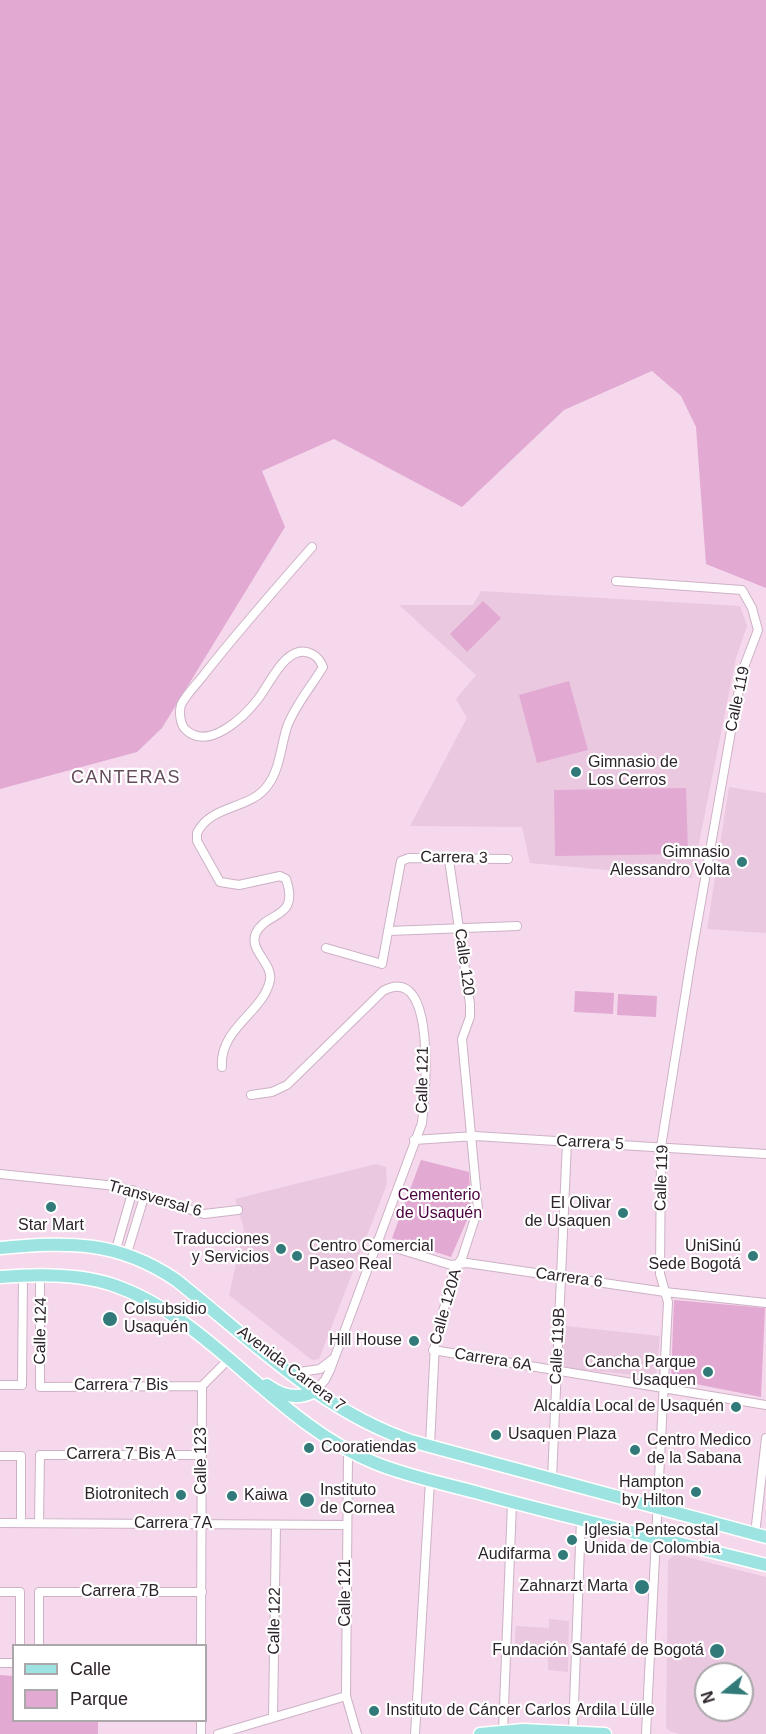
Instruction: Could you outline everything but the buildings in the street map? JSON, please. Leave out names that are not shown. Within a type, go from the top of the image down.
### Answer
[{"type":"main road","name":"Avenida Carrera 7","points":[[0,1248],[56,1245],[121,1251],[152,1264],[176,1280],[315,1390],[374,1427],[430,1445],[760,1536]]},
{"type":"main road","name":"Avenida Carrera 7","points":[[0,1277],[40,1275],[93,1280],[129,1292],[157,1305],[228,1360],[284,1408],[348,1451],[430,1481],[766,1565]]},
{"type":"main road","points":[[207,1344],[238,1362],[279,1394],[294,1396],[315,1390]]},
{"type":"main road","points":[[480,1734],[502,1731],[573,1731],[605,1734]]},
{"type":"street","points":[[222,1067],[224,1046],[265,991],[270,978],[270,970],[255,944],[254,937],[257,930],[284,910],[290,891],[286,879],[280,876],[239,885],[220,882],[197,841],[197,833],[211,817],[248,801],[268,786],[273,777],[288,726],[323,667],[319,658],[309,653],[299,651],[292,655],[278,668],[257,700],[220,734],[202,737],[186,731],[180,722],[181,705],[233,637],[312,547]]},
{"type":"street","name":"Calle 119","points":[[616,581],[742,590],[752,608],[758,630],[744,667],[734,714],[692,953],[662,1147],[660,1274],[668,1302],[646,1734]]},
{"type":"street","name":"Carrera 3","points":[[388,931],[401,861],[409,858],[508,859]]},
{"type":"street","name":"Calle 120","points":[[449,860],[470,1004],[470,1017],[462,1039],[470,1136]]},
{"type":"street","points":[[326,948],[382,964],[388,931],[517,926]]},
{"type":"street","name":"Calle 121","points":[[251,1095],[272,1092],[287,1085],[382,991],[398,985],[405,987],[417,1003],[424,1046],[425,1093],[422,1124],[414,1140],[334,1358],[325,1380],[315,1390]]},
{"type":"street","name":"Carrera 5","points":[[414,1140],[470,1136],[766,1154]]},
{"type":"street","name":"Calle 120A","points":[[430,1445],[434,1350],[454,1270],[459,1263],[478,1209],[470,1136]]},
{"type":"street","name":"Calle 119B","points":[[552,1479],[567,1142]]},
{"type":"street","name":"Transversal 6","points":[[0,1173],[96,1183],[133,1190],[204,1214],[238,1210]]},
{"type":"street","points":[[121,1251],[133,1190]]},
{"type":"street","points":[[121,1251],[145,1194]]},
{"type":"street","name":"Carrera 6","points":[[376,1242],[451,1265],[459,1263],[665,1292],[766,1303]]},
{"type":"street","name":"Calle 124","points":[[0,1384],[22,1385],[23,1275]]},
{"type":"street","name":"Calle 124","points":[[40,1275],[40,1387]]},
{"type":"street","name":"Carrera 6A","points":[[434,1350],[766,1405]]},
{"type":"street","points":[[293,1373],[320,1369],[334,1358]]},
{"type":"street","points":[[202,1386],[228,1360]]},
{"type":"street","name":"Carrera 7 Bis","points":[[40,1387],[202,1386]]},
{"type":"street","name":"Calle 123","points":[[201,1644],[202,1386]]},
{"type":"street","points":[[760,1536],[766,1438]]},
{"type":"street","name":"Calle 121","points":[[348,1451],[346,1696],[357,1734]]},
{"type":"street","points":[[0,1456],[21,1455],[21,1523]]},
{"type":"street","name":"Carrera 7 Bis A","points":[[39,1523],[40,1455],[202,1455]]},
{"type":"street","points":[[415,1734],[430,1481]]},
{"type":"street","points":[[502,1731],[512,1503]]},
{"type":"street","points":[[573,1731],[581,1519]]},
{"type":"street","name":"Carrera 7A","points":[[0,1523],[346,1525]]},
{"type":"street","name":"Calle 122","points":[[273,1717],[276,1525]]},
{"type":"street","points":[[0,1592],[20,1592],[20,1644]]},
{"type":"street","name":"Carrera 7B","points":[[39,1644],[39,1592],[201,1592]]},
{"type":"street","points":[[218,1734],[346,1696]]},
{"type":"shaded area","name":"Gimnasio de Los Cerros","points":[[481,591],[740,606],[747,626],[736,658],[692,878],[530,863],[522,827],[410,826],[467,718],[456,699],[476,675],[399,605],[473,605]]},
{"type":"shaded area","name":"Gimnasio Alessandro Volta","points":[[729,787],[766,793],[766,933],[707,929]]},
{"type":"shaded area","points":[[376,1164],[386,1167],[387,1184],[319,1359],[312,1360],[229,1295],[244,1229],[235,1199]]},
{"type":"shaded area","points":[[566,1326],[660,1336],[656,1377],[561,1368]]},
{"type":"shaded area","name":"Fundación Santafé de Bogotá","points":[[675,1554],[766,1577],[766,1734],[680,1734],[669,1731],[666,1727],[668,1561]]},
{"type":"shaded area","points":[[549,1619],[569,1621],[568,1672],[548,1670],[548,1657],[514,1654],[516,1626],[549,1628]]},
{"type":"green space","points":[[0,0],[766,0],[766,588],[706,564],[696,427],[681,396],[652,371],[564,410],[462,507],[334,439],[262,471],[285,527],[162,728],[137,752],[0,789]]},
{"type":"green space","points":[[483,601],[501,618],[467,652],[450,634]]},
{"type":"green space","points":[[569,681],[588,750],[537,763],[519,695]]},
{"type":"green space","points":[[686,788],[688,854],[555,856],[554,790]]},
{"type":"green space","points":[[575,991],[614,993],[613,1014],[574,1012]]},
{"type":"green space","points":[[618,994],[657,996],[656,1017],[617,1015]]},
{"type":"green space","name":"Cementerio de Usaquén","points":[[421,1160],[469,1172],[471,1211],[451,1257],[392,1238]]},
{"type":"green space","points":[[674,1300],[765,1308],[761,1397],[671,1379]]},
{"type":"green space","points":[[0,1675],[12,1676],[12,1722],[98,1722],[98,1734],[0,1734]]},
{"type":"place","name":"Gimnasio de Los Cerros","points":[[576,772]]},
{"type":"place","name":"Gimnasio Alessandro Volta","points":[[742,862]]},
{"type":"place","name":"Star Mart","points":[[51,1207]]},
{"type":"place","name":"El Olivar de Usaquen","points":[[623,1213]]},
{"type":"place","name":"Traducciones y Servicios","points":[[281,1249]]},
{"type":"place","name":"Centro Comercial Paseo Real","points":[[297,1256]]},
{"type":"place","name":"UniSinú Sede Bogotá","points":[[753,1256]]},
{"type":"place","name":"Colsubsidio Usaquén","points":[[110,1319]]},
{"type":"place","name":"Hill House","points":[[414,1341]]},
{"type":"place","name":"Cancha Parque Usaquen","points":[[708,1372]]},
{"type":"place","name":"Alcaldía Local de Usaquén","points":[[736,1407]]},
{"type":"place","name":"Usaquen Plaza","points":[[496,1435]]},
{"type":"place","name":"Cooratiendas","points":[[309,1448]]},
{"type":"place","name":"Centro Medico de la Sabana","points":[[635,1450]]},
{"type":"place","name":"Hampton by Hilton","points":[[696,1492]]},
{"type":"place","name":"Biotronitech","points":[[181,1495]]},
{"type":"place","name":"Kaiwa","points":[[232,1496]]},
{"type":"place","name":"Instituto de Cornea","points":[[307,1500]]},
{"type":"place","name":"Iglesia Pentecostal Unida de Colombia","points":[[572,1540]]},
{"type":"place","name":"Audifarma","points":[[563,1555]]},
{"type":"place","name":"Zahnarzt Marta","points":[[642,1587]]},
{"type":"place","name":"Fundación Santafé de Bogotá","points":[[717,1651]]},
{"type":"place","name":"Instituto de Cáncer Carlos Ardila Lülle","points":[[374,1711]]},
{"type":"district","name":"CANTERAS","points":[[126,778]]}]
